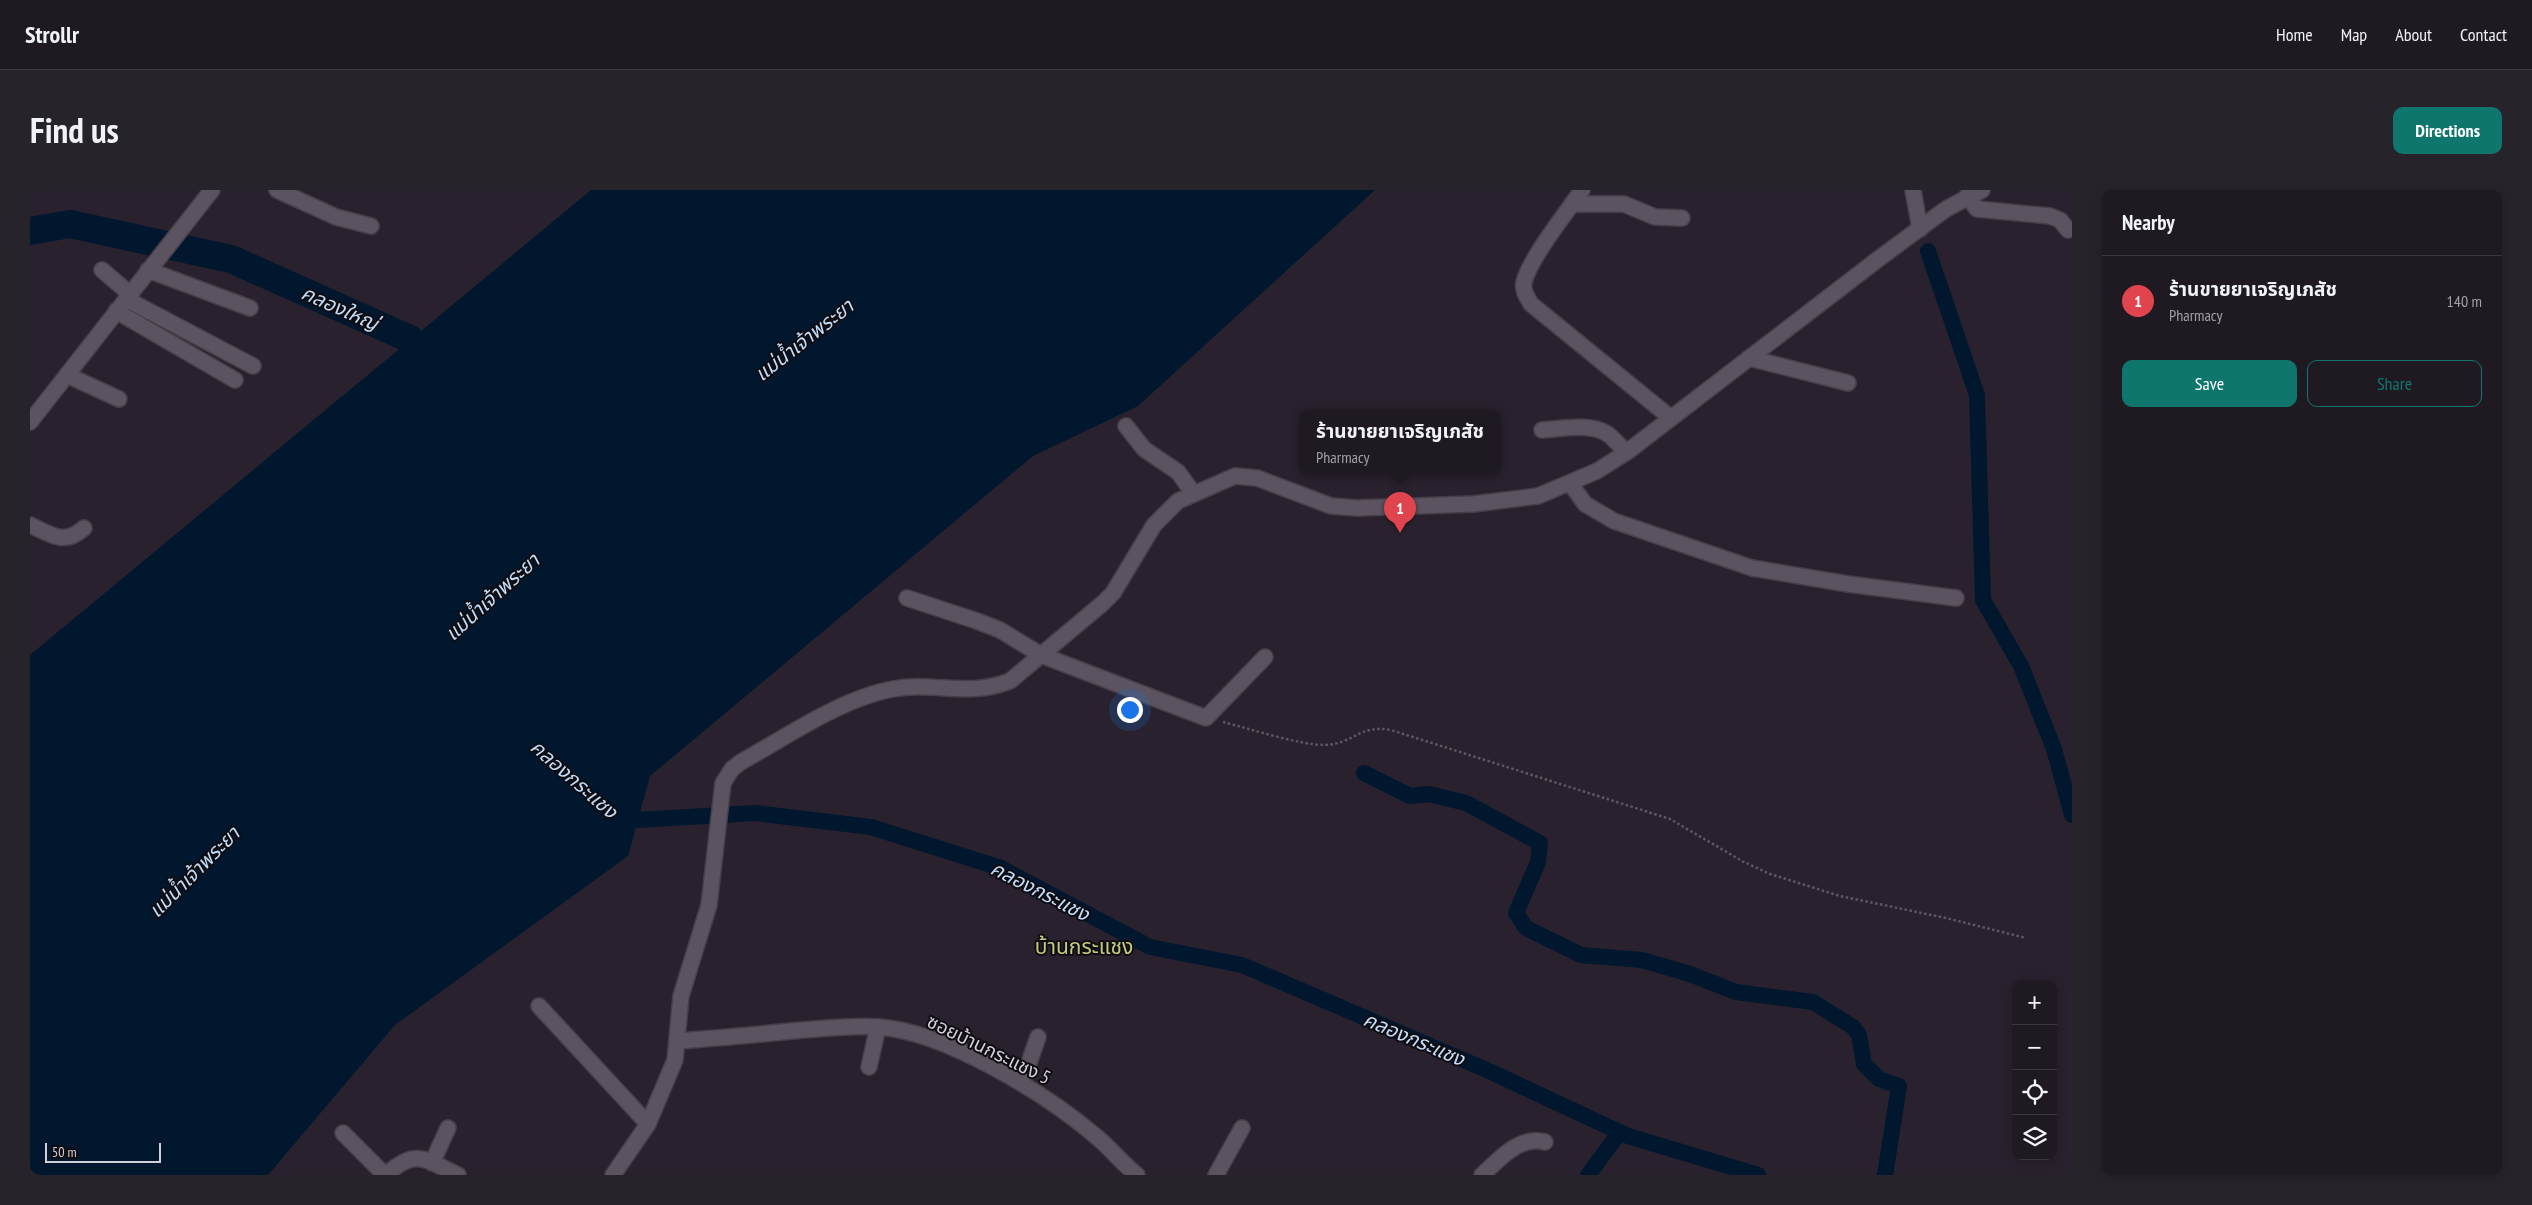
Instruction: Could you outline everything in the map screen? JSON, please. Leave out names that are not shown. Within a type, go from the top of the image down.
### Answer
[{"type":"street","points":[[30,422],[212,190]]},
{"type":"street","points":[[277,190],[336,217],[371,226]]},
{"type":"street","points":[[1582,190],[1533,263],[1524,283],[1524,293],[1531,304],[1671,418]]},
{"type":"street","points":[[1913,190],[1923,226]]},
{"type":"street","points":[[613,1175],[648,1124],[675,1060],[681,996],[709,905],[723,783],[732,769],[741,762],[850,702],[878,692],[904,688],[991,689],[1010,682],[1108,598],[1154,525],[1172,506],[1235,476],[1257,478],[1331,506],[1367,508],[1473,504],[1514,500],[1538,496],[1570,483],[1627,452],[1946,209],[1967,196],[1982,190]]},
{"type":"street","points":[[1967,196],[1977,209],[2050,216],[2060,220],[2068,230]]},
{"type":"street","points":[[1572,204],[1618,203],[1654,217],[1682,218]]},
{"type":"street","points":[[102,270],[124,302],[235,380]]},
{"type":"street","points":[[148,270],[250,308]]},
{"type":"street","points":[[124,302],[254,366]]},
{"type":"street","points":[[1749,358],[1848,383]]},
{"type":"street","points":[[67,375],[119,399]]},
{"type":"street","points":[[1126,426],[1144,449],[1178,472],[1194,494]]},
{"type":"street","points":[[1542,430],[1579,427],[1593,429],[1606,433],[1627,452]]},
{"type":"street","points":[[1570,483],[1585,504],[1614,521],[1752,568],[1848,584],[1956,598]]},
{"type":"street","points":[[30,526],[66,539],[74,536],[84,528]]},
{"type":"street","points":[[907,598],[961,614],[1000,630],[1041,656],[1206,718],[1265,657]]},
{"type":"street","points":[[539,1006],[648,1124]]},
{"type":"street","points":[[869,1067],[878,1027]]},
{"type":"street","name":"ซอยบ้านกระแชง 5","points":[[678,1041],[831,1028],[878,1027],[901,1030],[933,1039],[1022,1083],[1099,1138],[1137,1175]]},
{"type":"street","points":[[1022,1083],[1038,1037]]},
{"type":"street","points":[[432,1163],[448,1128]]},
{"type":"street","points":[[1216,1175],[1242,1128]]},
{"type":"street","points":[[343,1133],[386,1175],[401,1162],[409,1158],[420,1158],[458,1175]]},
{"type":"street","points":[[1482,1175],[1509,1151],[1525,1141],[1535,1140],[1544,1142]]},
{"type":"path","points":[[1206,718],[1324,745],[1345,742],[1362,730],[1370,728],[1391,730],[1670,819],[1698,833],[1742,861],[1770,874],[1840,896],[1946,918],[2026,938]]},
{"type":"water","name":"แม่น้ำเจ้าพระยา","points":[[591,190],[1375,190],[1138,406],[1033,456],[650,776],[628,856],[395,1025],[268,1175],[30,1175],[30,655]]},
{"type":"waterway","name":"คลองใหญ่","points":[[30,231],[70,224],[231,259],[410,339],[438,365]]},
{"type":"waterway","points":[[1928,251],[1977,395],[1983,600],[2021,666],[2054,749],[2072,815]]},
{"type":"waterway","points":[[1364,773],[1410,796],[1429,794],[1466,803],[1540,843],[1538,862],[1516,913],[1526,928],[1581,955],[1642,960],[1690,974],[1736,992],[1813,1002],[1853,1027],[1859,1035],[1864,1064],[1879,1079],[1899,1086],[1885,1175]]},
{"type":"waterway","name":"คลองกระแชง","points":[[618,818],[621,821],[755,813],[871,827],[1001,868],[1150,947],[1242,965],[1489,1071],[1628,1136],[1758,1175]]},
{"type":"waterway","points":[[1588,1175],[1620,1132]]},
{"type":"place","name":"ร้านขายยาเจริญเภสัช","points":[[1400,533]]},
{"type":"district","name":"บ้านกระแชง","points":[[1084,946]]}]
